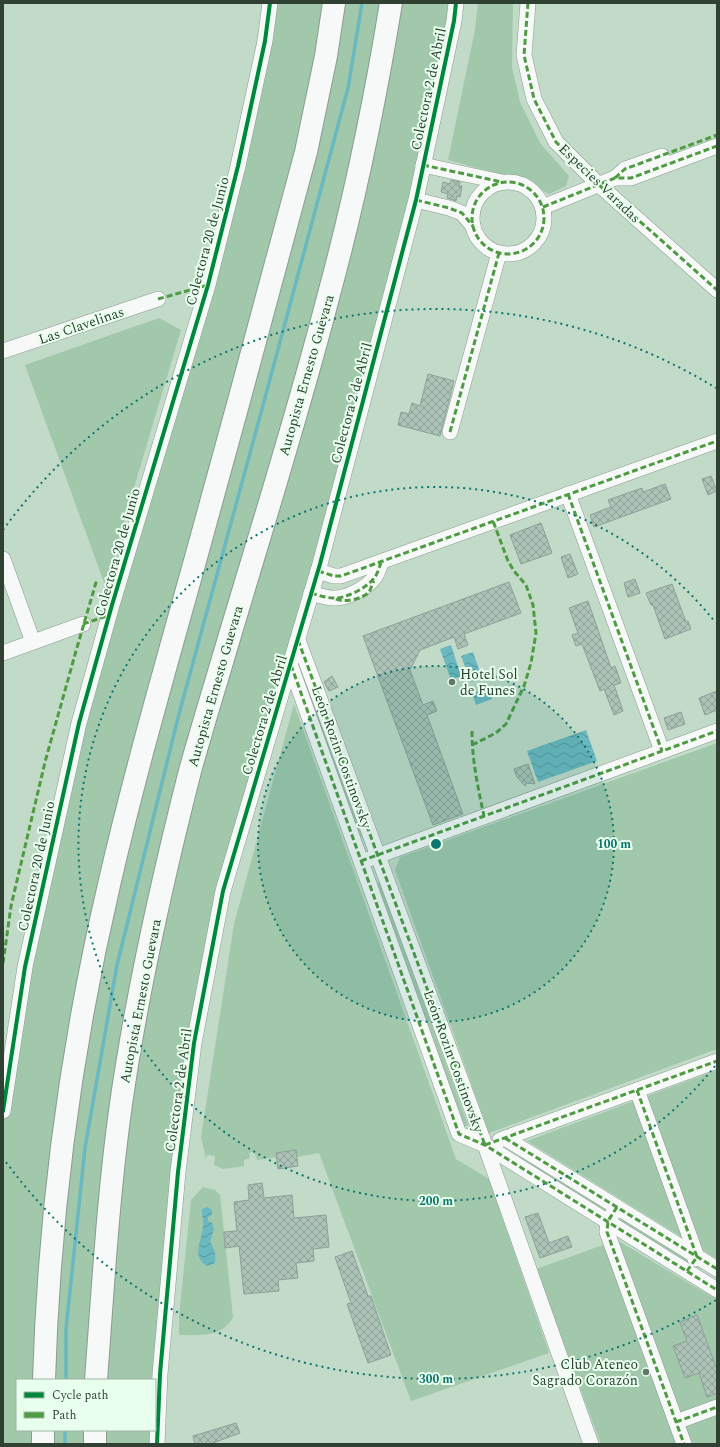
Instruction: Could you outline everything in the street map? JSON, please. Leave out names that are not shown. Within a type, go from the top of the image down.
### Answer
[{"type":"highway","points":[[44,1379],[51,1250],[60,1164],[80,1024],[108,886],[138,769],[306,152],[326,56],[334,3]]},
{"type":"highway","name":"Autopista Ernesto Guevara","points":[[96,1379],[106,1238],[120,1112],[143,971],[167,863],[191,768],[329,295],[360,171],[391,3]]},
{"type":"highway","points":[[42,1444],[43,1431]]},
{"type":"highway","points":[[95,1431],[95,1444]]},
{"type":"street","name":"Colectora 20 de Junio","points":[[3,1111],[25,968],[79,723],[112,605],[210,278],[238,166],[265,41],[270,3]]},
{"type":"street","name":"Colectora 2 de Abril","points":[[157,1444],[160,1374],[178,1172],[194,1043],[223,891],[318,571],[416,200],[454,21],[456,3]]},
{"type":"street","name":"Especies Varadas","points":[[528,3],[524,55],[534,99],[556,142],[598,184],[717,290]]},
{"type":"street","points":[[615,178],[625,169],[717,135]]},
{"type":"street","points":[[543,207],[615,178],[631,178],[717,146]]},
{"type":"street","points":[[423,166],[502,182],[515,182],[527,187],[537,196],[543,207],[543,229],[538,238],[521,252],[510,254],[499,253],[490,249],[477,235],[474,226],[473,214],[476,203],[482,193],[491,186],[502,182]]},
{"type":"street","points":[[416,200],[449,208],[462,213],[474,226]]},
{"type":"street","points":[[450,432],[499,253]]},
{"type":"street","name":"Las Clavelinas","points":[[3,351],[158,299]]},
{"type":"street","points":[[318,571],[337,577],[381,563],[717,441]]},
{"type":"street","points":[[568,494],[662,751]]},
{"type":"street","points":[[3,559],[33,642]]},
{"type":"street","points":[[312,592],[334,598],[342,597],[364,588],[375,577],[381,563]]},
{"type":"street","points":[[3,653],[83,624]]},
{"type":"street","name":"León Rozin Costinovsky","points":[[298,640],[486,1145]]},
{"type":"street","name":"León Rozin Costinovsky","points":[[290,664],[459,1134],[486,1145]]},
{"type":"street","points":[[361,861],[717,731]]},
{"type":"street","points":[[486,1145],[717,1060]]},
{"type":"street","points":[[637,1090],[697,1257]]},
{"type":"street","points":[[505,1138],[717,1269]]},
{"type":"street","points":[[486,1145],[717,1290]]},
{"type":"street","points":[[486,1145],[591,1444]]},
{"type":"street","points":[[617,1207],[608,1221],[607,1232],[684,1444]]},
{"type":"street","points":[[687,1271],[697,1257]]},
{"type":"street","points":[[676,1422],[717,1407]]},
{"type":"green space","points":[[270,3],[456,3],[416,200],[267,741],[194,1043],[157,1444],[3,1444],[3,1111],[49,857],[208,285]]},
{"type":"green space","points":[[478,3],[513,3],[512,67],[520,102],[540,143],[569,176],[566,186],[549,194],[526,181],[448,160],[475,30]]},
{"type":"green space","points":[[159,318],[181,330],[105,585],[25,365]]},
{"type":"green space","points":[[308,685],[364,836],[359,837],[303,686]]},
{"type":"green space","points":[[294,704],[456,1159],[489,1179],[549,1353],[411,1401],[319,1153],[297,1157],[296,1150],[277,1153],[277,1157],[257,1160],[254,1151],[249,1153],[250,1158],[244,1160],[244,1166],[223,1169],[214,1165],[215,1156],[207,1155],[206,1159],[201,1137],[234,924]]},
{"type":"green space","points":[[717,743],[717,1049],[489,1133],[395,870],[400,857]]},
{"type":"green space","points":[[380,882],[468,1125],[463,1127],[375,883]]},
{"type":"green space","points":[[717,1070],[717,1259],[527,1141]]},
{"type":"green space","points":[[522,1154],[608,1206],[607,1211],[603,1211],[519,1159]]},
{"type":"green space","points":[[203,1187],[215,1190],[220,1195],[233,1317],[229,1324],[217,1332],[202,1335],[179,1335],[179,1316],[191,1200]]},
{"type":"green space","points":[[623,1216],[688,1258],[686,1262],[683,1262],[619,1222]]},
{"type":"green space","name":"Club Ateneo Sagrado Corazón","points":[[617,1240],[717,1300],[717,1444],[601,1444],[536,1269]]},
{"type":"water","points":[[451,645],[461,676],[451,680],[440,649]]},
{"type":"water","points":[[473,652],[482,678],[471,682],[461,656]]},
{"type":"water","points":[[488,688],[492,699],[476,705],[472,693]]},
{"type":"water","points":[[586,730],[597,761],[538,782],[527,751]]},
{"type":"water","points":[[208,1207],[212,1210],[212,1215],[208,1217],[208,1221],[212,1223],[214,1229],[210,1242],[214,1249],[215,1263],[207,1266],[202,1262],[198,1253],[203,1223],[202,1209]]},
{"type":"building","points":[[451,180],[460,182],[459,186],[462,186],[460,197],[457,196],[456,201],[447,198],[448,194],[441,192],[443,182],[450,184]]},
{"type":"building","points":[[428,374],[454,381],[440,436],[398,425],[401,412],[409,414],[412,403],[420,406]]},
{"type":"building","points":[[711,476],[717,491],[708,495],[702,479]]},
{"type":"building","points":[[665,484],[671,499],[594,527],[590,515],[611,507],[608,500],[642,488],[643,492]]},
{"type":"building","points":[[541,523],[552,553],[521,564],[510,535]]},
{"type":"building","points":[[570,554],[578,574],[568,578],[561,557]]},
{"type":"building","points":[[635,579],[640,593],[628,597],[624,583]]},
{"type":"building","points":[[509,582],[521,613],[464,634],[468,645],[458,649],[454,637],[420,650],[410,670],[423,705],[433,701],[437,711],[427,715],[463,814],[433,825],[363,636]]},
{"type":"building","points":[[672,584],[686,622],[688,621],[691,629],[665,639],[653,605],[651,605],[646,593]]},
{"type":"building","points":[[588,601],[611,668],[615,666],[621,683],[614,685],[623,711],[614,715],[604,689],[600,691],[582,644],[576,646],[572,635],[578,633],[569,608]]},
{"type":"building","points":[[332,676],[338,687],[329,691],[324,682]]},
{"type":"building","points":[[717,691],[717,710],[705,715],[699,698]]},
{"type":"building","points":[[681,712],[685,724],[668,730],[664,718]]},
{"type":"building","points":[[528,764],[535,784],[527,783],[525,786],[517,777],[514,769]]},
{"type":"building","points":[[296,1150],[298,1166],[278,1169],[276,1153]]},
{"type":"building","points":[[262,1183],[264,1198],[292,1195],[294,1218],[326,1215],[329,1247],[313,1249],[314,1261],[296,1263],[298,1278],[278,1280],[279,1291],[244,1294],[239,1246],[225,1248],[224,1232],[237,1231],[234,1202],[249,1200],[248,1185]]},
{"type":"building","points":[[538,1213],[549,1243],[568,1236],[572,1247],[540,1258],[525,1217]]},
{"type":"building","points":[[352,1251],[368,1296],[371,1296],[391,1355],[368,1363],[347,1304],[351,1303],[335,1257]]},
{"type":"building","points":[[697,1315],[717,1370],[717,1393],[707,1397],[699,1373],[685,1378],[673,1346],[687,1341],[680,1322]]},
{"type":"building","points":[[236,1423],[240,1433],[210,1444],[195,1444],[193,1436]]},
{"type":"waterway","points":[[66,1379],[66,1329],[85,1148],[117,965],[179,714],[348,88],[362,3]]},
{"type":"waterway","points":[[65,1431],[65,1444]]},
{"type":"marked path","points":[[528,3],[524,55],[534,99],[556,142],[598,184],[717,290]]},
{"type":"marked path","points":[[615,178],[625,169],[717,135]]},
{"type":"marked path","points":[[543,207],[615,178],[631,178],[717,146]]},
{"type":"marked path","points":[[423,165],[502,182]]},
{"type":"marked path","points":[[508,182],[528,188],[538,198],[544,218],[538,238],[528,248],[508,254],[488,248],[478,238],[472,218],[478,198],[488,188],[508,182]]},
{"type":"marked path","points":[[416,200],[449,208],[462,213],[473,226]]},
{"type":"marked path","points":[[450,432],[499,253]]},
{"type":"marked path","points":[[158,299],[208,285]]},
{"type":"marked path","points":[[318,571],[334,576],[341,576],[717,441]]},
{"type":"marked path","points":[[568,494],[662,751]]},
{"type":"marked path","points":[[472,745],[496,733],[506,724],[524,686],[531,663],[536,633],[533,605],[526,585],[508,561],[493,521]]},
{"type":"marked path","points":[[311,593],[333,598],[350,595],[362,589],[371,581],[376,575],[381,563]]},
{"type":"marked path","points":[[3,963],[11,906],[45,762],[97,579]]},
{"type":"marked path","points":[[336,599],[343,601],[362,597],[369,592],[374,581]]},
{"type":"marked path","points":[[83,624],[110,615]]},
{"type":"marked path","points":[[298,640],[485,1145]]},
{"type":"marked path","points":[[291,665],[459,1134],[485,1145],[717,1290]]},
{"type":"marked path","points":[[472,731],[474,763],[484,816]]},
{"type":"marked path","points":[[361,861],[717,731]]},
{"type":"marked path","points":[[485,1145],[717,1061]]},
{"type":"marked path","points":[[637,1090],[697,1257],[687,1271]]},
{"type":"marked path","points":[[505,1138],[717,1269]]},
{"type":"marked path","points":[[617,1207],[608,1221],[607,1232],[684,1444]]},
{"type":"marked path","points":[[676,1422],[717,1407]]},
{"type":"cycle path","points":[[3,1111],[25,967],[79,723],[112,605],[208,285],[238,166],[265,41],[270,3]]},
{"type":"cycle path","points":[[157,1444],[160,1374],[178,1172],[194,1043],[223,891],[320,564],[416,200],[454,21],[456,3]]},
{"type":"place","name":"Hotel Sol de Funes","points":[[452,682]]},
{"type":"place","name":"Club Ateneo Sagrado Corazón","points":[[646,1372]]}]
